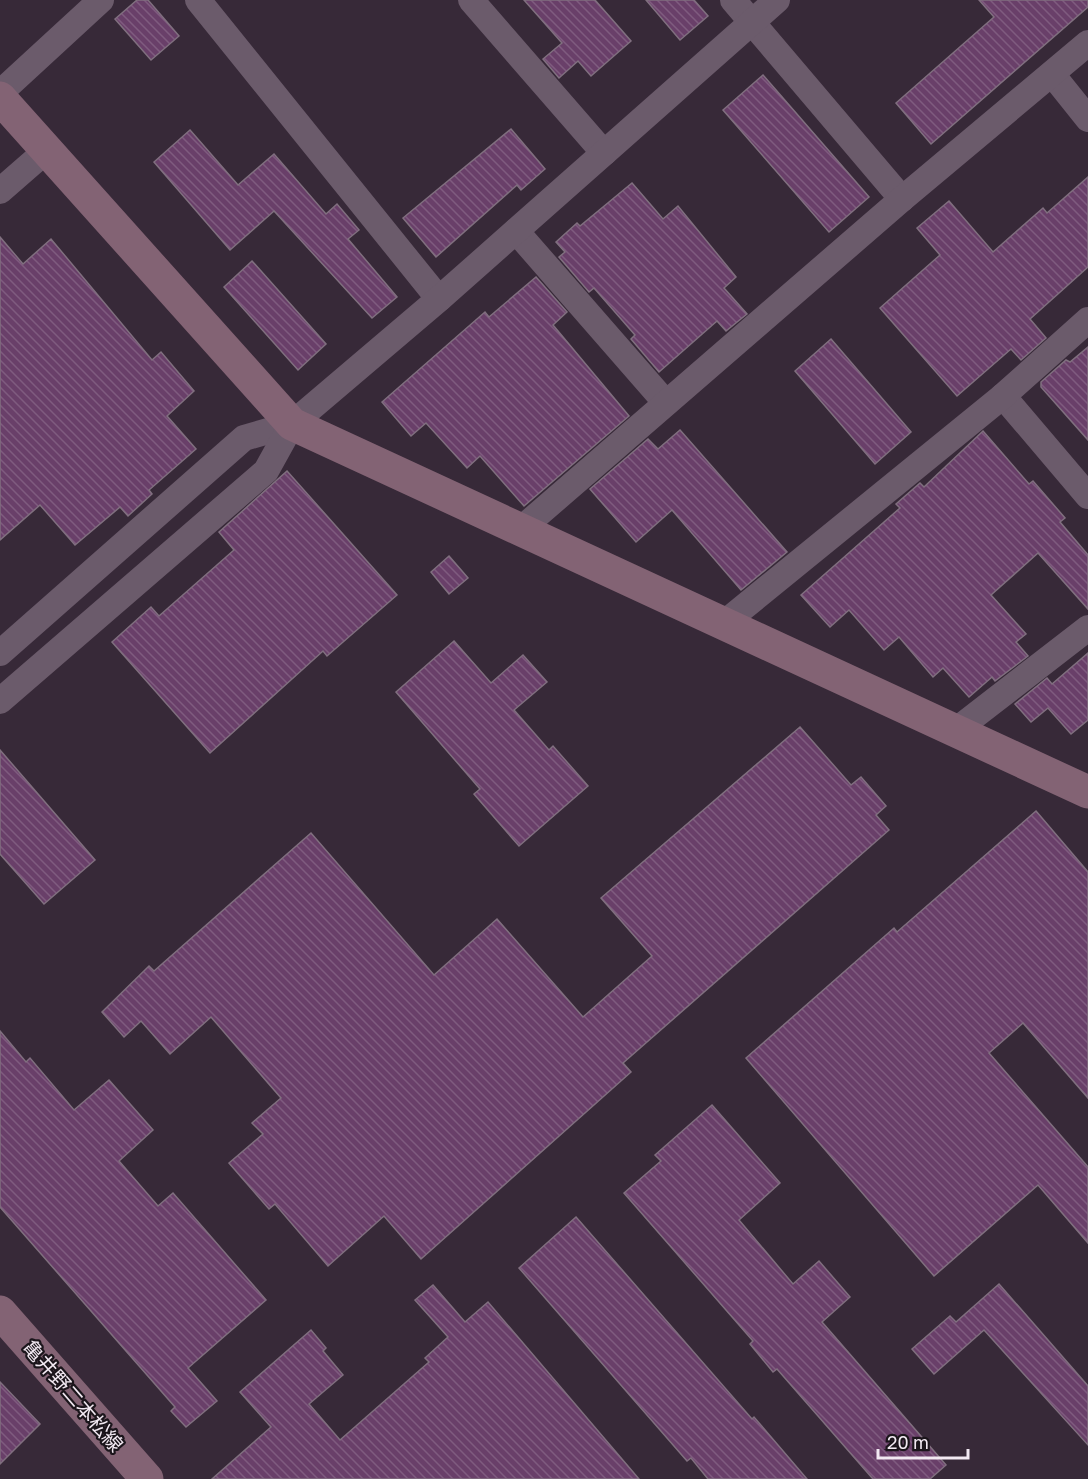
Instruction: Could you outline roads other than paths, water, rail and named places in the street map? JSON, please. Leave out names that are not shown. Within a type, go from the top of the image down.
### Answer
[{"type":"street","points":[[0,93],[101,0]]},
{"type":"street","points":[[198,0],[440,299]]},
{"type":"street","points":[[471,0],[604,153]]},
{"type":"street","points":[[733,0],[902,199]]},
{"type":"street","points":[[0,701],[266,471],[292,424],[440,299],[777,0]]},
{"type":"street","points":[[520,530],[902,199],[1088,43]]},
{"type":"street","points":[[1052,74],[1088,119]]},
{"type":"street","points":[[0,99],[292,424],[1088,792]]},
{"type":"street","points":[[0,191],[47,150]]},
{"type":"street","points":[[516,231],[666,403]]},
{"type":"street","points":[[723,624],[1003,396],[1088,320]]},
{"type":"street","points":[[1003,396],[1088,496]]},
{"type":"street","points":[[0,653],[244,438],[292,424]]},
{"type":"street","points":[[955,731],[1088,628]]},
{"type":"street","name":"亀井野二本松線","points":[[0,1312],[147,1479]]}]
